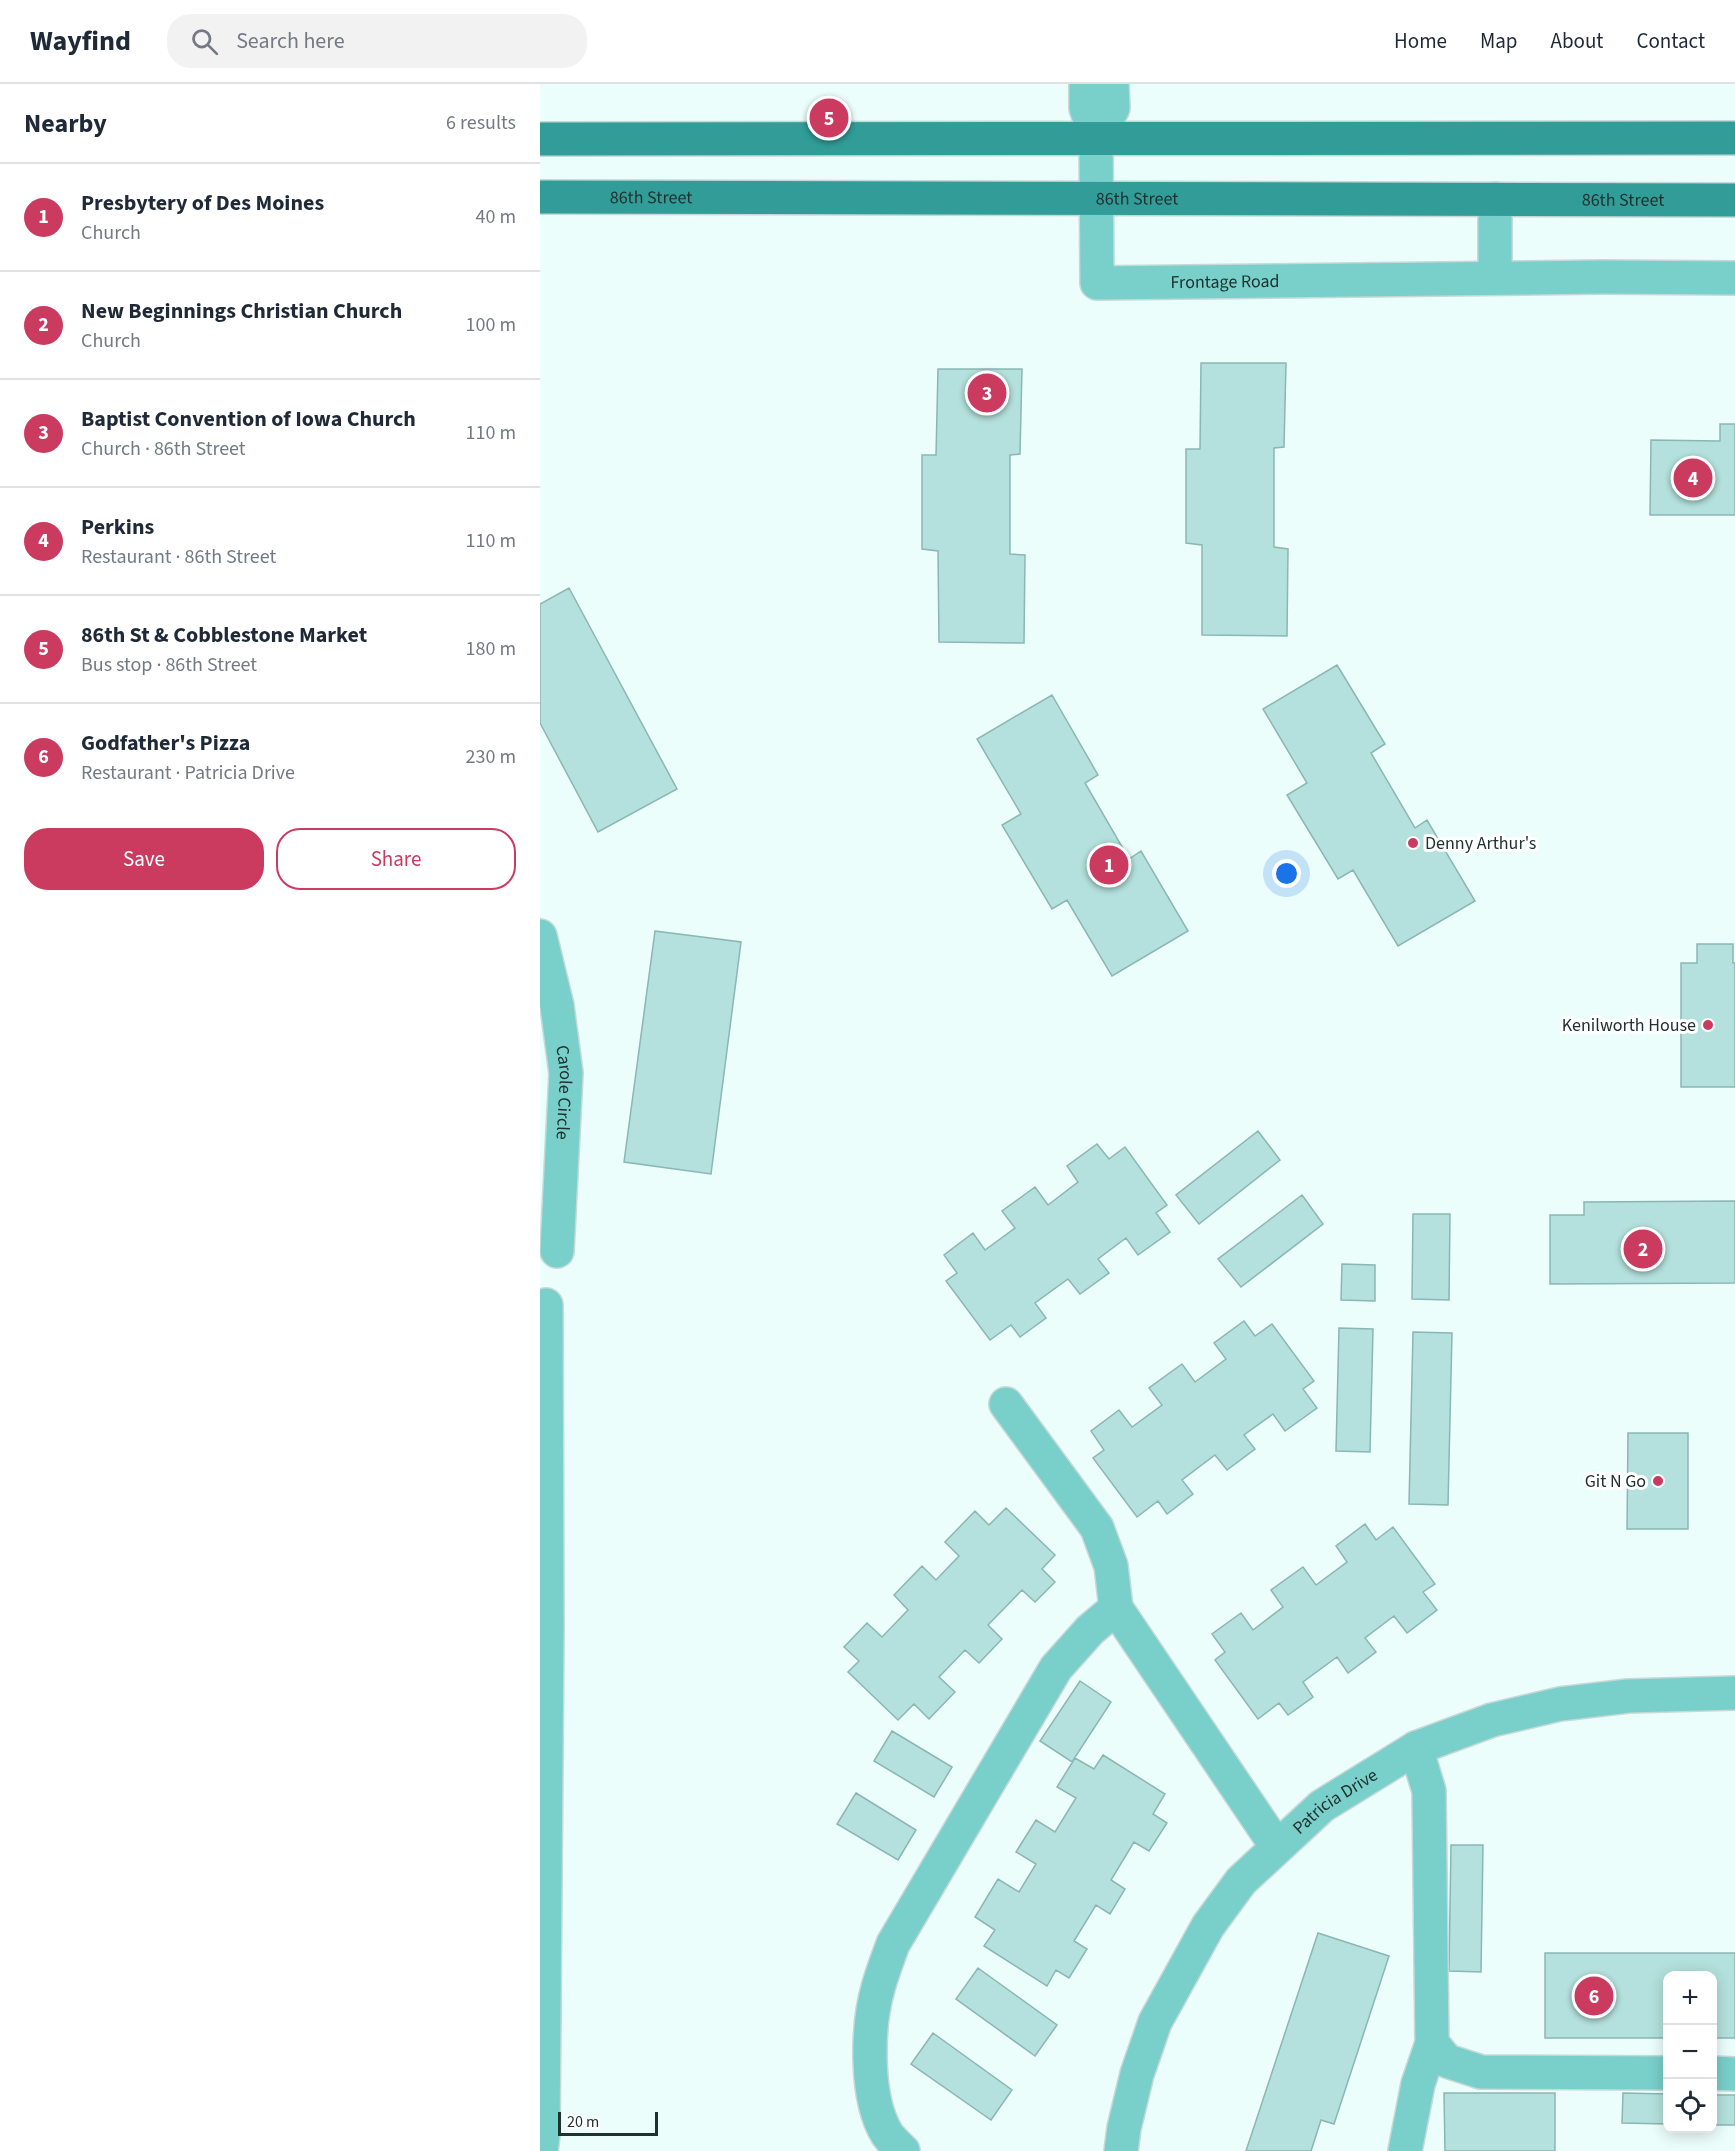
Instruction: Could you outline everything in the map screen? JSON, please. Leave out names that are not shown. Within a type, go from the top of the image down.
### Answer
[{"type":"main road","points":[[540,139],[1735,138]]},
{"type":"main road","name":"86th Street","points":[[540,197],[1735,200]]},
{"type":"street","points":[[1086,84],[1086,108],[1096,139]]},
{"type":"street","points":[[1096,139],[1113,108],[1112,84]]},
{"type":"street","name":"Frontage Road","points":[[1096,139],[1097,282],[1735,278]]},
{"type":"street","points":[[1495,278],[1496,200]]},
{"type":"street","name":"Carole Circle","points":[[540,936],[557,1006],[566,1073],[557,1251]]},
{"type":"street","points":[[541,2151],[543,2135],[546,1305]]},
{"type":"street","points":[[1006,1404],[1097,1528],[1111,1566],[1116,1608],[1277,1847]]},
{"type":"street","points":[[903,2151],[887,2134],[878,2111],[869,2055],[878,1989],[893,1944],[1056,1668],[1090,1630],[1116,1608]]},
{"type":"street","name":"Patricia Drive","points":[[1121,2151],[1137,2074],[1155,2022],[1208,1926],[1241,1881],[1322,1806],[1416,1748],[1492,1720],[1560,1704],[1628,1696],[1735,1693]]},
{"type":"street","points":[[1406,2151],[1418,2084],[1432,2043],[1429,1791],[1416,1748]]},
{"type":"street","points":[[1432,2043],[1447,2061],[1481,2072],[1663,2073]]},
{"type":"street","points":[[1717,2073],[1735,2074]]},
{"type":"building","points":[[1201,363],[1286,363],[1284,447],[1274,448],[1274,547],[1288,549],[1287,636],[1202,635],[1202,545],[1186,543],[1186,449],[1200,449]]},
{"type":"building","points":[[938,369],[1022,369],[1020,454],[1010,455],[1010,554],[1025,555],[1024,643],[939,642],[938,551],[922,549],[922,455],[936,455]]},
{"type":"building","points":[[1720,424],[1735,424],[1735,515],[1650,515],[1651,440],[1720,441]]},
{"type":"building","points":[[569,588],[677,789],[598,832],[540,723],[540,604]]},
{"type":"building","points":[[1337,665],[1385,744],[1371,753],[1415,828],[1427,820],[1475,901],[1398,946],[1353,870],[1338,879],[1287,795],[1307,783],[1263,709]]},
{"type":"building","points":[[1052,695],[1098,775],[1085,783],[1129,859],[1141,851],[1188,931],[1112,976],[1067,900],[1052,909],[1002,825],[1021,814],[977,739]]},
{"type":"building","points":[[655,931],[741,942],[711,1174],[624,1162]]},
{"type":"building","name":"Kenilworth House","points":[[1697,944],[1733,944],[1735,1087],[1681,1087],[1681,963],[1697,963]]},
{"type":"building","points":[[1258,1131],[1280,1160],[1199,1224],[1176,1195]]},
{"type":"building","points":[[1097,1144],[1109,1159],[1125,1147],[1167,1205],[1156,1213],[1170,1232],[1138,1255],[1126,1238],[1098,1259],[1109,1273],[1080,1294],[1068,1279],[1035,1303],[1046,1318],[1020,1337],[1011,1325],[990,1340],[946,1281],[957,1273],[944,1255],[973,1233],[985,1250],[1015,1228],[1002,1211],[1035,1187],[1048,1205],[1078,1182],[1067,1166]]},
{"type":"building","points":[[1302,1195],[1323,1224],[1241,1287],[1218,1259]]},
{"type":"building","points":[[1735,1201],[1735,1283],[1550,1284],[1550,1215],[1584,1215],[1584,1202]]},
{"type":"building","points":[[1413,1214],[1450,1214],[1449,1300],[1412,1299]]},
{"type":"building","points":[[1342,1264],[1375,1265],[1375,1301],[1341,1300]]},
{"type":"building","points":[[1244,1321],[1255,1336],[1272,1324],[1314,1381],[1303,1389],[1317,1408],[1285,1431],[1273,1414],[1244,1435],[1255,1449],[1227,1470],[1215,1455],[1182,1480],[1193,1494],[1167,1514],[1158,1501],[1137,1517],[1093,1458],[1104,1450],[1091,1431],[1119,1410],[1132,1427],[1162,1405],[1149,1388],[1182,1364],[1195,1382],[1226,1359],[1214,1343]]},
{"type":"building","points":[[1339,1328],[1373,1329],[1370,1452],[1336,1451]]},
{"type":"building","points":[[1413,1332],[1452,1333],[1448,1505],[1409,1504]]},
{"type":"building","name":"Git N Go","points":[[1628,1433],[1688,1433],[1688,1529],[1627,1529]]},
{"type":"building","points":[[1006,1508],[1055,1555],[1042,1569],[1055,1582],[1035,1602],[1022,1590],[988,1625],[1002,1639],[979,1663],[965,1650],[939,1677],[955,1692],[929,1719],[914,1704],[898,1720],[848,1672],[859,1661],[844,1647],[867,1623],[882,1637],[908,1610],[894,1595],[922,1566],[936,1580],[959,1556],[945,1542],[975,1511],[989,1525]]},
{"type":"building","points":[[1365,1524],[1376,1540],[1393,1527],[1435,1584],[1423,1592],[1437,1610],[1407,1633],[1394,1616],[1365,1638],[1376,1652],[1348,1673],[1337,1657],[1303,1682],[1313,1697],[1288,1715],[1279,1703],[1258,1719],[1215,1660],[1225,1652],[1212,1634],[1241,1613],[1253,1630],[1283,1607],[1271,1590],[1303,1567],[1316,1585],[1347,1562],[1336,1546]]},
{"type":"building","points":[[1080,1681],[1111,1702],[1072,1762],[1040,1741]]},
{"type":"building","points":[[892,1731],[952,1767],[934,1797],[874,1761]]},
{"type":"building","points":[[1103,1755],[1165,1794],[1153,1814],[1167,1823],[1149,1851],[1134,1842],[1111,1880],[1125,1889],[1110,1914],[1096,1905],[1074,1941],[1087,1949],[1069,1978],[1056,1970],[1047,1986],[984,1946],[995,1930],[975,1917],[998,1879],[1019,1892],[1036,1864],[1016,1852],[1036,1820],[1055,1832],[1076,1798],[1057,1787],[1075,1758],[1094,1769]]},
{"type":"building","points":[[856,1793],[916,1830],[898,1860],[837,1824]]},
{"type":"building","points":[[1451,1845],[1483,1845],[1481,1972],[1449,1971]]},
{"type":"building","points":[[1318,1933],[1389,1956],[1334,2124],[1321,2120],[1311,2151],[1246,2151]]},
{"type":"building","points":[[1545,1953],[1735,1953],[1735,2038],[1717,2038],[1717,1971],[1663,1971],[1663,2038],[1545,2038]]},
{"type":"building","points":[[978,1968],[1057,2025],[1035,2056],[956,1999]]},
{"type":"building","points":[[933,2033],[1012,2090],[991,2120],[911,2064]]},
{"type":"building","points":[[1444,2093],[1555,2093],[1555,2151],[1445,2151]]},
{"type":"building","points":[[1623,2093],[1663,2094],[1663,2124],[1622,2123]]},
{"type":"building","points":[[1717,2095],[1735,2095],[1735,2125],[1717,2125]]},
{"type":"place","name":"86th St & Cobblestone Market","points":[[829,118]]},
{"type":"place","name":"Baptist Convention of Iowa Church","points":[[987,393]]},
{"type":"place","name":"Perkins","points":[[1693,478]]},
{"type":"place","name":"Denny Arthur's","points":[[1413,843]]},
{"type":"place","name":"Presbytery of Des Moines","points":[[1109,865]]},
{"type":"place","name":"Kenilworth House","points":[[1708,1025]]},
{"type":"place","name":"New Beginnings Christian Church","points":[[1643,1249]]},
{"type":"place","name":"Git N Go","points":[[1658,1481]]},
{"type":"place","name":"Godfather's Pizza","points":[[1594,1996]]}]
